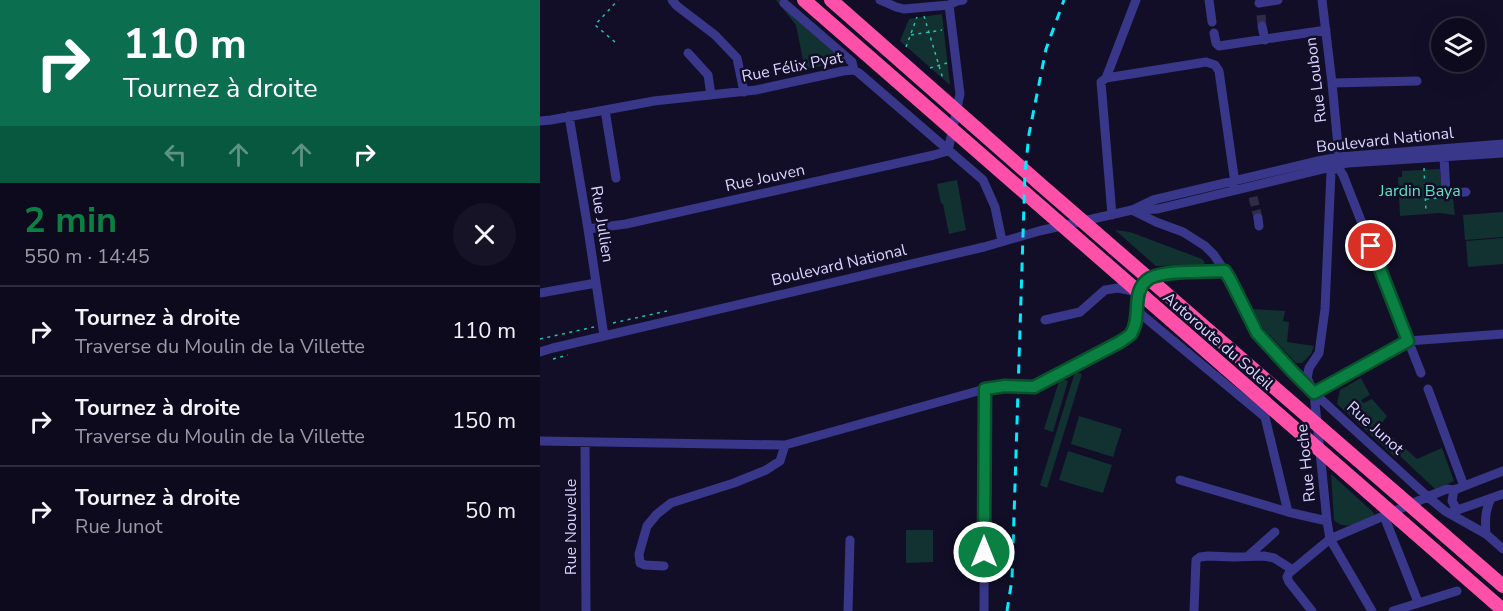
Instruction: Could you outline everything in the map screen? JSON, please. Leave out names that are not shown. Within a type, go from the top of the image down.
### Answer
[{"type":"highway","name":"Autoroute du Soleil","points":[[804,0],[1503,610]]},
{"type":"highway","name":"Autoroute du Soleil","points":[[831,0],[1503,586]]},
{"type":"street","points":[[672,0],[715,34],[737,58],[744,92]]},
{"type":"street","points":[[880,0],[896,7],[903,4],[921,7],[949,5],[963,0]]},
{"type":"street","points":[[1112,215],[1103,80],[1136,0]]},
{"type":"street","points":[[1209,0],[1212,22]]},
{"type":"street","points":[[1261,15],[1258,2],[1278,0]]},
{"type":"street","name":"Rue Loubon","points":[[1322,0],[1338,161]]},
{"type":"street","points":[[784,3],[852,62],[854,70]]},
{"type":"street","points":[[948,151],[960,94],[949,5]]},
{"type":"street","points":[[1262,26],[1265,40]]},
{"type":"street","points":[[1214,33],[1219,46],[1326,30]]},
{"type":"street","points":[[688,53],[708,75],[711,95]]},
{"type":"street","points":[[1103,80],[1206,62],[1215,65],[1219,72],[1236,186]]},
{"type":"street","name":"Rue Félix Pyat","points":[[540,121],[650,102],[744,92],[854,70],[983,180],[995,207],[1002,242]]},
{"type":"street","points":[[1332,83],[1417,81]]},
{"type":"street","points":[[605,110],[615,178]]},
{"type":"street","name":"Rue Jullien","points":[[569,116],[604,336]]},
{"type":"street","name":"Boulevard National","points":[[540,352],[1112,215],[1132,210],[1153,200],[1236,186],[1338,161],[1503,144]]},
{"type":"street","name":"Rue Jouven","points":[[588,229],[626,224],[948,151]]},
{"type":"street","name":"Boulevard National","points":[[1236,186],[1250,186],[1338,161],[1348,163],[1503,153]]},
{"type":"street","points":[[1444,157],[1446,193],[1466,192]]},
{"type":"street","points":[[1338,161],[1420,373]]},
{"type":"street","name":"Rue Hoche","points":[[1338,161],[1331,172],[1325,309],[1319,353],[1309,368],[1307,378],[1314,393],[1330,539],[1372,611]]},
{"type":"street","points":[[1250,186],[1253,197]]},
{"type":"street","name":"Rue Junot","points":[[1132,210],[1193,237],[1214,255],[1230,279],[1257,333],[1284,363],[1428,497],[1453,511],[1503,549]]},
{"type":"street","points":[[540,441],[785,445],[985,389],[1005,386],[1034,387],[1130,335],[1136,323],[1138,292],[1149,279],[1164,273],[1225,271]]},
{"type":"street","points":[[540,293],[596,283]]},
{"type":"street","points":[[1045,320],[1080,312],[1105,290],[1118,288],[1138,292]]},
{"type":"street","points":[[1136,310],[1265,417],[1288,512]]},
{"type":"street","points":[[1314,393],[1408,341],[1503,334]]},
{"type":"street","name":"Boulevard National","points":[[540,345],[553,348]]},
{"type":"street","points":[[984,611],[985,389]]},
{"type":"street","points":[[1428,389],[1464,486]]},
{"type":"street","name":"Rue Nouvelle","points":[[585,442],[586,611]]},
{"type":"street","points":[[664,566],[640,563],[639,554],[647,526],[657,514],[671,503],[766,470],[780,461],[785,445]]},
{"type":"street","points":[[1312,611],[1287,577],[1330,539],[1447,489],[1454,490],[1503,471]]},
{"type":"street","points":[[1180,480],[1288,512],[1327,521]]},
{"type":"street","points":[[1454,490],[1453,511],[1503,494]]},
{"type":"street","points":[[1486,534],[1485,515],[1491,498]]},
{"type":"street","points":[[1384,516],[1418,602]]},
{"type":"street","points":[[1248,556],[1275,532]]},
{"type":"street","points":[[848,611],[850,540]]},
{"type":"street","points":[[1194,611],[1196,560],[1200,557],[1264,556],[1274,558],[1293,570]]},
{"type":"street","points":[[1393,611],[1457,591]]},
{"type":"path","points":[[615,42],[595,25],[618,0]]},
{"type":"path","points":[[921,7],[943,79]]},
{"type":"path","points":[[906,47],[921,7]]},
{"type":"path","points":[[910,35],[952,28]]},
{"type":"path","points":[[930,68],[956,61]]},
{"type":"path","points":[[1424,158],[1426,212]]},
{"type":"path","points":[[1425,193],[1439,192],[1439,198],[1425,199]]},
{"type":"green space","points":[[776,0],[787,0],[853,58],[805,70],[796,25]]},
{"type":"green space","points":[[942,14],[950,85],[900,41],[909,19]]},
{"type":"green space","name":"Jardin Baya","points":[[1440,169],[1442,199],[1453,199],[1455,215],[1439,213],[1400,216],[1398,177],[1402,177],[1402,171]]},
{"type":"green space","points":[[957,180],[966,230],[949,234],[937,184]]},
{"type":"green space","points":[[1503,212],[1503,237],[1465,240],[1463,215]]},
{"type":"green space","points":[[1115,230],[1130,232],[1202,259],[1205,263],[1202,265],[1156,266]]},
{"type":"green space","points":[[1503,238],[1503,264],[1468,267],[1466,241]]},
{"type":"green space","points":[[1253,309],[1285,311],[1283,321],[1289,322],[1287,342],[1314,346],[1311,354],[1302,363],[1296,363],[1263,328]]},
{"type":"green space","points":[[1075,372],[1082,374],[1047,488],[1040,485]]},
{"type":"green space","points":[[1060,378],[1068,381],[1053,432],[1044,429]]},
{"type":"green space","points":[[1361,378],[1370,395],[1361,400],[1363,403],[1372,399],[1387,416],[1380,426],[1417,459],[1442,448],[1454,481],[1435,489],[1399,455],[1396,458],[1337,404],[1340,390]]},
{"type":"green space","points":[[1079,416],[1122,429],[1113,457],[1071,444]]},
{"type":"green space","points":[[1068,451],[1112,465],[1103,493],[1059,480]]},
{"type":"green space","points":[[1331,474],[1374,513],[1373,516],[1348,525],[1334,520]]},
{"type":"green space","points":[[906,530],[933,530],[933,562],[906,563]]},
{"type":"tunnel","points":[[1261,15],[1262,26]]},
{"type":"tunnel","points":[[1253,197],[1258,218]]},
{"type":"railway","points":[[1007,611],[1012,579],[1025,173],[1029,134],[1046,49],[1064,0]]},
{"type":"route","points":[[984,552],[985,389],[1005,386],[1034,387],[1120,342],[1130,335],[1136,323],[1138,292],[1149,279],[1164,273],[1225,271],[1257,333],[1314,393],[1408,341],[1371,246]]}]
